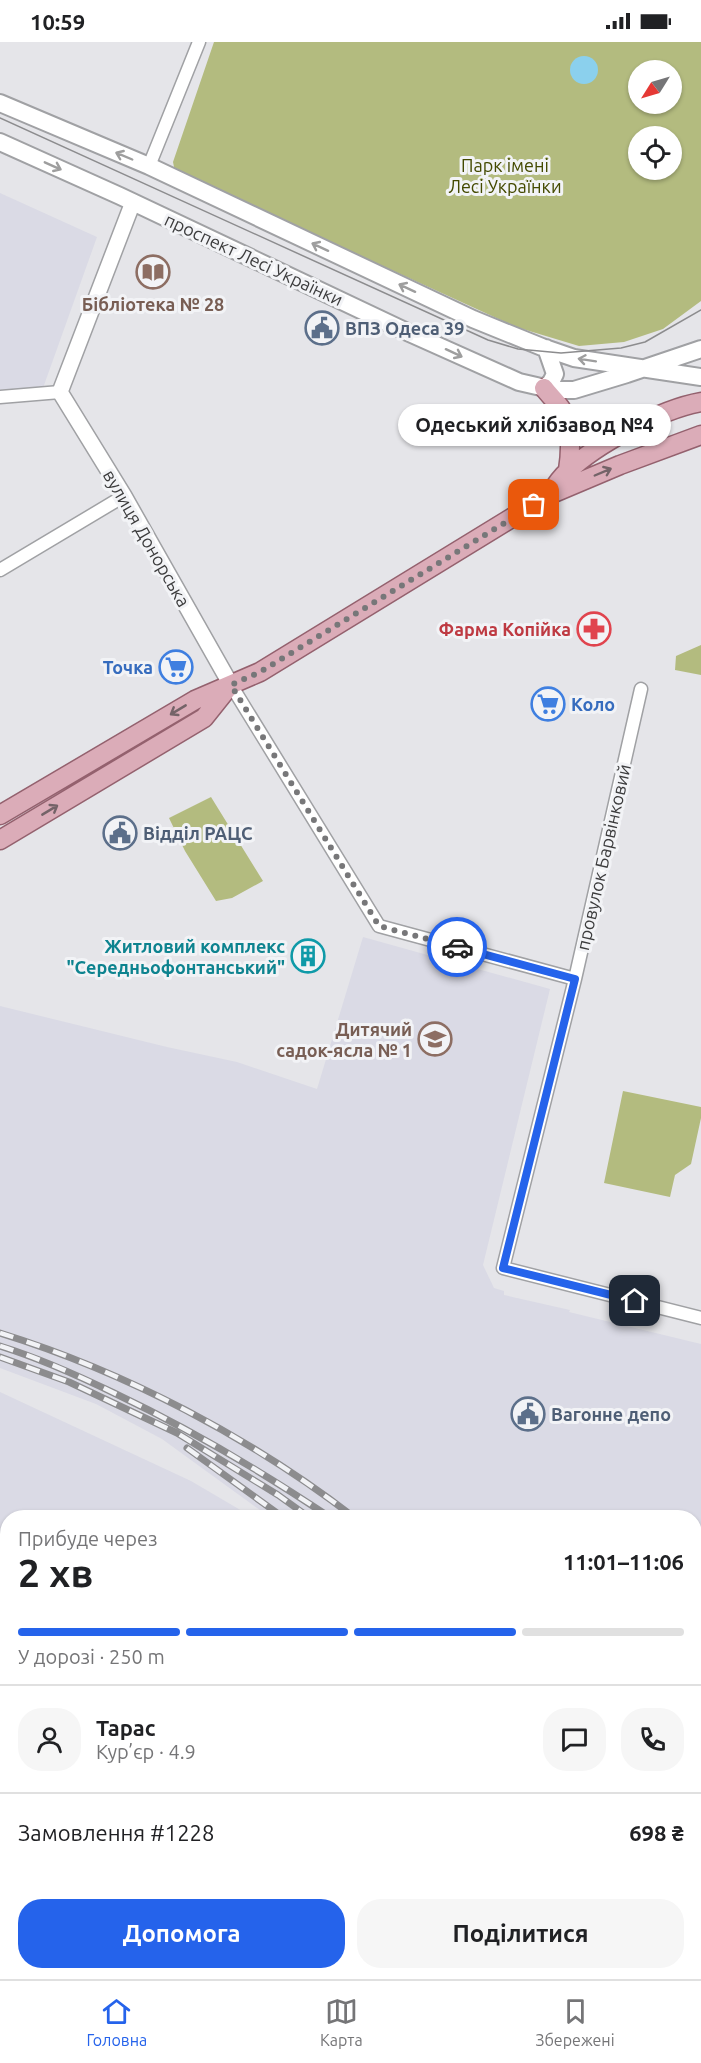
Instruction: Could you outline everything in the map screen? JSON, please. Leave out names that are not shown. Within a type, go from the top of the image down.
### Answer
[{"type":"main road","name":"проспект Лесі Українки","points":[[0,103],[149,166],[473,320],[574,358],[701,377]]},
{"type":"main road","name":"проспект Лесі Українки","points":[[0,142],[519,382],[544,388],[574,390],[701,349]]},
{"type":"main road","points":[[546,348],[555,374],[544,388],[562,411],[569,432],[571,455],[568,470]]},
{"type":"main road","points":[[549,495],[568,470],[643,422],[669,410],[701,402]]},
{"type":"main road","points":[[0,815],[195,700],[260,672],[549,495],[700,435]]},
{"type":"main road","points":[[0,840],[204,718],[231,685]]},
{"type":"street","points":[[149,166],[199,42]]},
{"type":"street","points":[[0,397],[60,392],[133,202]]},
{"type":"street","name":"вулиця Донорська","points":[[60,392],[124,496],[231,685]]},
{"type":"street","points":[[0,570],[124,496]]},
{"type":"street","points":[[231,685],[379,926],[575,979]]},
{"type":"street","name":"провулок Барвінковий","points":[[641,689],[575,979],[503,1268],[701,1318]]},
{"type":"shaded area","points":[[0,193],[97,237],[43,388],[0,390]]},
{"type":"shaded area","name":"Вагонне депо","points":[[363,937],[550,989],[483,1265],[494,1288],[504,1291],[504,1295],[701,1344],[701,1510],[260,1510],[162,1439],[96,1404],[0,1368],[0,1006],[237,1062],[317,1089]]},
{"type":"shaded area","points":[[0,1392],[191,1481],[240,1510],[0,1510]]},
{"type":"green space","name":"Парк імені Лесі Українки","points":[[214,42],[701,42],[701,301],[663,329],[624,342],[579,346],[516,327],[177,172],[173,162]]},
{"type":"green space","points":[[701,645],[701,675],[675,670],[676,656]]},
{"type":"green space","points":[[211,797],[263,881],[232,898],[216,901],[185,851],[169,818]]},
{"type":"green space","points":[[623,1091],[701,1107],[701,1118],[691,1164],[675,1175],[670,1197],[604,1183]]},
{"type":"water","points":[[584,56],[594,60],[598,70],[594,80],[584,84],[574,80],[570,70],[574,60]]},
{"type":"tram line","points":[[0,118],[488,340],[518,349],[561,353],[621,348],[645,342],[701,310]]},
{"type":"railway","points":[[0,1333],[94,1367],[186,1410],[273,1461],[344,1510]]},
{"type":"railway","points":[[0,1346],[72,1373],[170,1421],[252,1467],[319,1510]]},
{"type":"railway","points":[[0,1357],[69,1382],[177,1433],[299,1510]]},
{"type":"railway","points":[[187,1448],[273,1510]]},
{"type":"way so far","points":[[457,947],[379,926],[231,685],[260,672],[534,505]]},
{"type":"place","name":"Бібліотека № 28","points":[[153,272]]},
{"type":"place","name":"ВПЗ Одеса 39","points":[[322,328]]},
{"type":"place","name":"Одеський хлібзавод №4","points":[[534,505]]},
{"type":"place","name":"Фарма Копійка","points":[[594,629]]},
{"type":"place","name":"Точка","points":[[176,667]]},
{"type":"place","name":"Коло","points":[[548,704]]},
{"type":"place","name":"Відділ РАЦС","points":[[120,833]]},
{"type":"place","name":"Житловий комплекс \"Середньофонтанський\"","points":[[308,956]]},
{"type":"place","name":"Дитячий садок-ясла № 1","points":[[435,1039]]},
{"type":"place","name":"Вагонне депо","points":[[528,1414]]},
{"type":"route","points":[[457,947],[575,979],[503,1268],[635,1301]]}]
